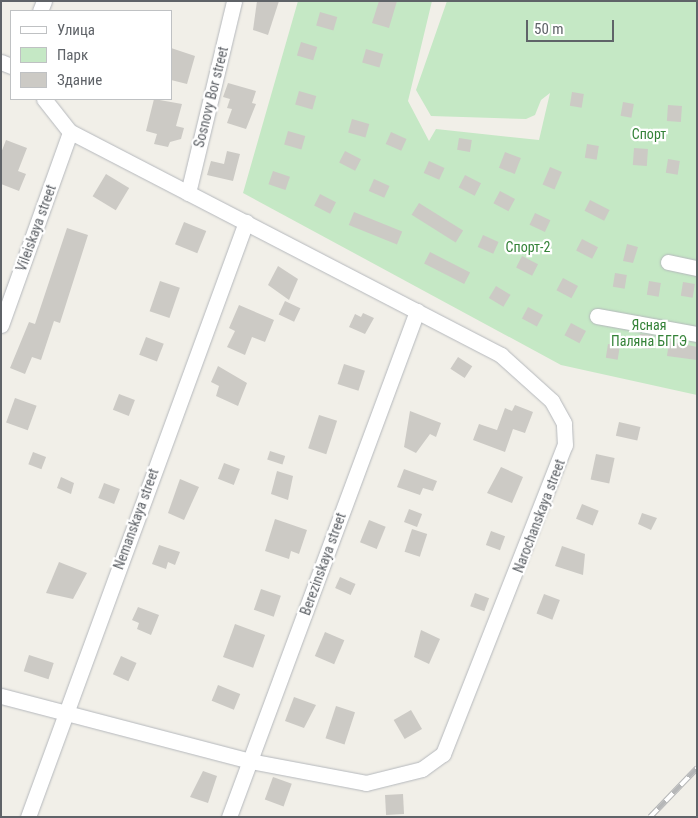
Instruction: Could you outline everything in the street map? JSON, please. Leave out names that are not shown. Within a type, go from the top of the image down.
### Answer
[{"type":"street","name":"Sosnovy Bor street","points":[[188,193],[234,1]]},
{"type":"street","points":[[45,100],[70,132]]},
{"type":"street","name":"Narochanskaya street","points":[[70,132],[506,359],[542,388],[564,423],[565,445],[554,480],[443,754],[422,768],[366,783],[250,761]]},
{"type":"street","name":"Vileiskaya street","points":[[1,325],[70,132]]},
{"type":"street","name":"Nemanskaya street","points":[[28,817],[64,711],[246,222]]},
{"type":"street","points":[[668,262],[697,268]]},
{"type":"street","name":"Berezinskaya street","points":[[229,817],[417,311]]},
{"type":"street","points":[[597,316],[697,334]]},
{"type":"street","points":[[1,696],[250,761]]},
{"type":"green space","points":[[298,1],[432,1],[408,101],[429,141],[436,129],[539,140],[550,93],[541,100],[535,115],[526,119],[431,116],[416,90],[447,1],[697,1],[697,395],[561,365],[243,193]]},
{"type":"building","points":[[257,1],[279,1],[268,35],[253,30]]},
{"type":"building","points":[[379,1],[397,1],[389,28],[372,23]]},
{"type":"building","points":[[320,12],[337,17],[333,30],[316,25]]},
{"type":"building","points":[[301,42],[317,47],[313,60],[297,55]]},
{"type":"building","points":[[172,48],[195,56],[187,84],[172,80]]},
{"type":"building","points":[[366,49],[383,54],[379,67],[362,62]]},
{"type":"building","points":[[228,83],[256,91],[252,103],[256,104],[246,129],[227,123],[232,109],[227,108],[230,99],[223,97]]},
{"type":"building","points":[[299,91],[316,96],[312,109],[295,104]]},
{"type":"building","points":[[572,92],[584,94],[582,108],[570,106]]},
{"type":"building","points":[[154,100],[182,104],[176,126],[184,128],[181,139],[170,142],[168,147],[154,144],[157,134],[146,131]]},
{"type":"building","points":[[623,102],[634,104],[631,118],[621,116]]},
{"type":"building","points":[[668,105],[682,106],[681,122],[667,121]]},
{"type":"building","points":[[352,119],[369,124],[365,137],[348,132]]},
{"type":"building","points":[[288,131],[305,136],[301,149],[284,144]]},
{"type":"building","points":[[391,132],[407,139],[401,151],[386,144]]},
{"type":"building","points":[[459,138],[472,140],[470,152],[457,150]]},
{"type":"building","points":[[6,140],[27,148],[18,171],[26,174],[19,191],[1,184],[1,153]]},
{"type":"building","points":[[587,144],[599,146],[597,160],[585,158]]},
{"type":"building","points":[[634,148],[648,149],[647,166],[633,165]]},
{"type":"building","points":[[227,151],[240,154],[233,181],[207,175],[211,161],[224,164]]},
{"type":"building","points":[[345,151],[361,159],[355,171],[339,163]]},
{"type":"building","points":[[505,152],[521,158],[515,174],[499,168]]},
{"type":"building","points":[[668,159],[680,161],[678,175],[666,173]]},
{"type":"building","points":[[429,161],[445,168],[439,180],[424,173]]},
{"type":"building","points":[[550,167],[562,172],[555,190],[543,184]]},
{"type":"building","points":[[273,171],[290,177],[285,190],[268,184]]},
{"type":"building","points":[[106,174],[129,188],[116,210],[93,196]]},
{"type":"building","points":[[465,175],[481,183],[475,196],[459,187]]},
{"type":"building","points":[[374,179],[390,186],[384,198],[369,191]]},
{"type":"building","points":[[500,191],[515,199],[508,211],[493,203]]},
{"type":"building","points":[[320,194],[336,202],[330,214],[314,206]]},
{"type":"building","points":[[590,200],[610,210],[604,221],[585,211]]},
{"type":"building","points":[[419,203],[463,231],[456,242],[412,215]]},
{"type":"building","points":[[354,212],[402,231],[397,244],[349,225]]},
{"type":"building","points":[[535,213],[550,220],[545,232],[530,225]]},
{"type":"building","points":[[184,222],[206,231],[197,253],[175,244]]},
{"type":"building","points":[[67,228],[88,235],[60,323],[54,321],[41,360],[32,357],[25,374],[10,368],[29,322],[35,324]]},
{"type":"building","points":[[483,235],[499,242],[493,254],[478,247]]},
{"type":"building","points":[[582,239],[598,247],[592,259],[576,251]]},
{"type":"building","points":[[627,244],[638,247],[633,263],[623,261]]},
{"type":"building","points":[[430,252],[470,272],[464,284],[424,264]]},
{"type":"building","points":[[522,256],[538,264],[532,276],[516,268]]},
{"type":"building","points":[[278,266],[298,279],[289,300],[268,285]]},
{"type":"building","points":[[615,273],[627,275],[625,289],[613,287]]},
{"type":"building","points":[[563,278],[578,286],[571,298],[556,290]]},
{"type":"building","points":[[160,281],[180,288],[169,318],[150,311]]},
{"type":"building","points":[[649,281],[661,283],[659,297],[647,295]]},
{"type":"building","points":[[683,282],[695,284],[693,298],[681,296]]},
{"type":"building","points":[[496,286],[511,295],[503,307],[489,298]]},
{"type":"building","points":[[285,301],[300,308],[294,322],[279,315]]},
{"type":"building","points":[[239,305],[274,320],[265,342],[252,337],[245,355],[227,347],[235,331],[229,328]]},
{"type":"building","points":[[528,307],[543,315],[537,326],[522,318]]},
{"type":"building","points":[[363,313],[374,318],[365,334],[349,327],[355,314],[361,317]]},
{"type":"building","points":[[571,323],[586,331],[579,343],[564,335]]},
{"type":"building","points":[[640,334],[652,335],[651,349],[639,348]]},
{"type":"building","points":[[146,337],[164,344],[157,362],[139,355]]},
{"type":"building","points":[[669,341],[697,347],[697,360],[667,356]]},
{"type":"building","points":[[608,344],[620,346],[618,360],[606,358]]},
{"type":"building","points":[[458,357],[472,366],[465,378],[450,369]]},
{"type":"building","points":[[344,364],[365,371],[358,391],[338,384]]},
{"type":"building","points":[[218,366],[247,383],[238,406],[216,396],[219,386],[211,382]]},
{"type":"building","points":[[119,394],[135,400],[129,416],[113,410]]},
{"type":"building","points":[[15,398],[37,406],[28,430],[6,422]]},
{"type":"building","points":[[515,405],[533,412],[525,433],[513,429],[505,452],[473,440],[479,424],[497,430],[505,408],[512,411]]},
{"type":"building","points":[[410,411],[441,423],[436,437],[430,434],[416,453],[404,447]]},
{"type":"building","points":[[319,415],[337,421],[326,454],[308,448]]},
{"type":"building","points":[[619,422],[640,427],[637,441],[616,436]]},
{"type":"building","points":[[270,451],[285,456],[282,465],[267,460]]},
{"type":"building","points":[[33,452],[46,457],[41,469],[28,464]]},
{"type":"building","points":[[596,454],[615,458],[609,483],[591,479]]},
{"type":"building","points":[[224,463],[240,469],[234,485],[218,479]]},
{"type":"building","points":[[501,467],[523,477],[512,503],[487,493]]},
{"type":"building","points":[[404,469],[437,481],[433,491],[423,488],[420,495],[397,487]]},
{"type":"building","points":[[277,471],[293,476],[288,500],[271,494]]},
{"type":"building","points":[[61,477],[74,483],[71,494],[57,488]]},
{"type":"building","points":[[180,479],[199,487],[184,520],[168,513]]},
{"type":"building","points":[[104,483],[120,489],[114,504],[98,498]]},
{"type":"building","points":[[582,504],[599,511],[593,526],[576,519]]},
{"type":"building","points":[[409,509],[422,514],[417,527],[404,522]]},
{"type":"building","points":[[642,513],[657,518],[651,530],[638,524]]},
{"type":"building","points":[[275,519],[307,530],[299,554],[291,551],[289,559],[265,551]]},
{"type":"building","points":[[369,520],[386,527],[377,549],[360,542]]},
{"type":"building","points":[[412,529],[427,534],[420,557],[405,552]]},
{"type":"building","points":[[491,531],[505,536],[500,550],[486,545]]},
{"type":"building","points":[[159,545],[180,552],[175,565],[168,562],[166,569],[152,564]]},
{"type":"building","points":[[562,546],[585,554],[583,575],[555,566]]},
{"type":"building","points":[[59,562],[87,573],[73,599],[46,593]]},
{"type":"building","points":[[340,577],[356,584],[351,595],[335,588]]},
{"type":"building","points":[[261,589],[281,596],[274,617],[254,610]]},
{"type":"building","points":[[475,593],[489,598],[484,611],[470,606]]},
{"type":"building","points":[[544,594],[560,600],[552,620],[536,614]]},
{"type":"building","points":[[138,607],[159,615],[151,635],[137,629],[139,623],[132,620]]},
{"type":"building","points":[[235,624],[265,635],[253,668],[223,657]]},
{"type":"building","points":[[421,630],[440,639],[429,664],[414,657]]},
{"type":"building","points":[[325,632],[344,640],[334,664],[315,656]]},
{"type":"building","points":[[29,655],[54,663],[48,679],[24,671]]},
{"type":"building","points":[[121,656],[137,663],[128,681],[113,674]]},
{"type":"building","points":[[218,685],[240,694],[234,710],[212,701]]},
{"type":"building","points":[[294,697],[316,705],[304,728],[285,721]]},
{"type":"building","points":[[336,706],[355,712],[345,745],[325,738]]},
{"type":"building","points":[[411,710],[422,729],[405,739],[394,720]]},
{"type":"building","points":[[203,771],[217,776],[208,803],[190,797]]},
{"type":"building","points":[[273,777],[292,784],[284,806],[265,800]]},
{"type":"building","points":[[403,794],[404,814],[386,815],[385,795]]},
{"type":"railway","points":[[650,817],[697,768]]},
{"type":"park label","name":"Спорт","points":[[649,134]]},
{"type":"park label","name":"Спорт-2","points":[[528,247]]},
{"type":"park label","name":"Ясная Паляна БГГЭ","points":[[649,334]]}]
